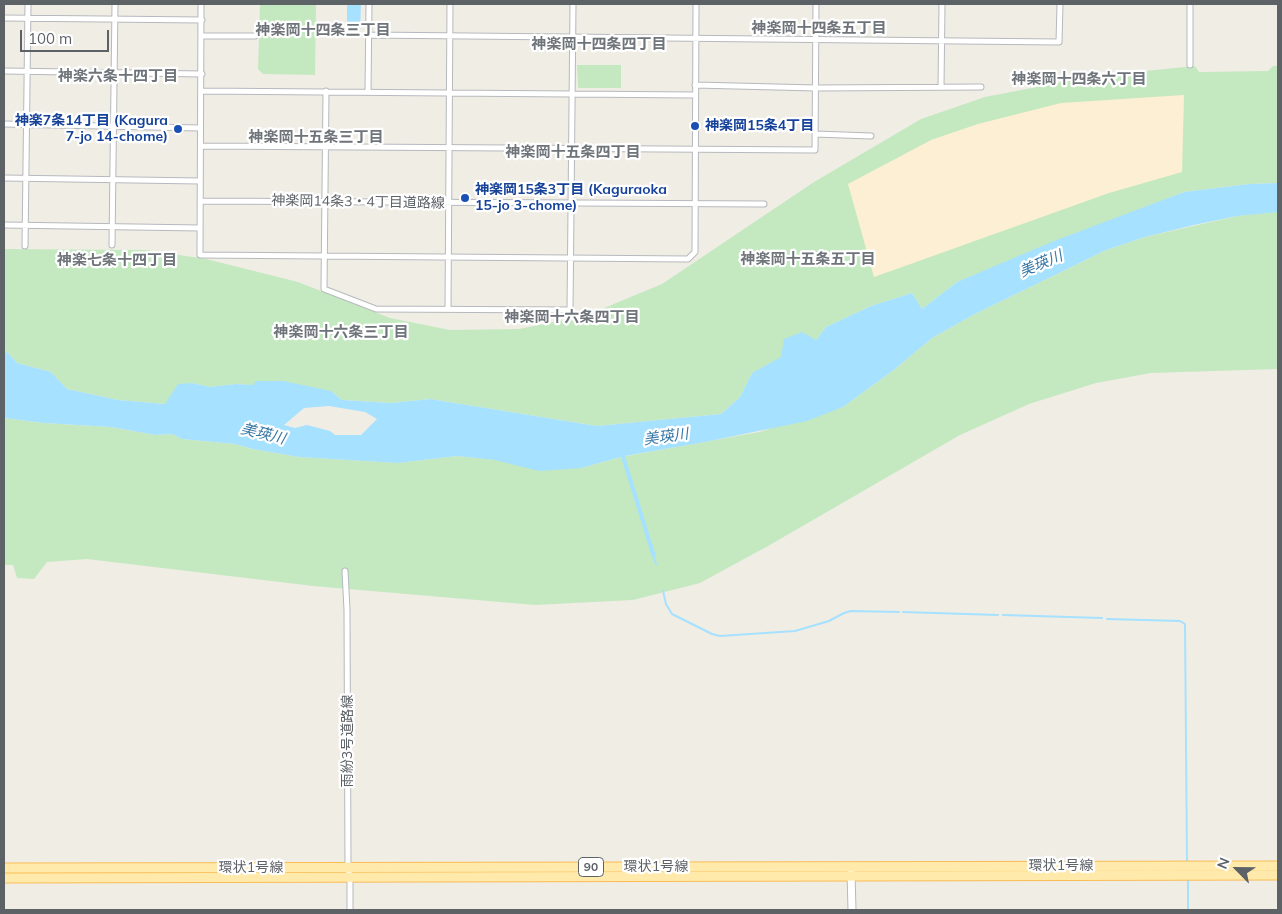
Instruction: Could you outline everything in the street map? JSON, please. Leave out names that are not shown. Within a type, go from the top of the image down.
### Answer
[{"type":"main road","name":"環状1号線","points":[[4,868],[349,872],[1196,870],[1278,866]]},
{"type":"main road","name":"環状1号線","points":[[1196,870],[1278,875]]},
{"type":"main road","name":"環状1号線","points":[[4,878],[349,872]]},
{"type":"street","points":[[25,246],[28,4]]},
{"type":"street","points":[[112,245],[115,4]]},
{"type":"street","points":[[202,4],[200,255],[688,260],[695,252],[696,4]]},
{"type":"street","points":[[368,91],[369,4]]},
{"type":"street","points":[[448,309],[450,4]]},
{"type":"street","points":[[326,91],[324,289],[376,309],[570,310],[573,4]]},
{"type":"street","points":[[201,146],[814,150],[816,4]]},
{"type":"street","points":[[941,87],[942,4]]},
{"type":"street","points":[[368,36],[1059,42],[1060,4]]},
{"type":"street","points":[[1190,4],[1190,65]]},
{"type":"street","points":[[4,18],[202,20]]},
{"type":"street","points":[[202,36],[255,36]]},
{"type":"street","points":[[4,71],[114,71],[202,74]]},
{"type":"street","points":[[696,85],[816,88],[981,87]]},
{"type":"street","points":[[201,91],[695,95]]},
{"type":"street","points":[[4,124],[200,128]]},
{"type":"street","points":[[815,134],[871,136]]},
{"type":"street","points":[[4,178],[200,181]]},
{"type":"street","name":"神楽岡14条3・4丁目道路線","points":[[200,201],[764,204]]},
{"type":"street","points":[[4,225],[200,228]]},
{"type":"street","name":"雨紛3号道路線","points":[[345,571],[350,910]]},
{"type":"street","points":[[852,871],[852,910]]},
{"type":"green space","points":[[260,4],[316,4],[315,75],[263,74],[258,69]]},
{"type":"green space","points":[[577,65],[621,65],[621,88],[578,88]]},
{"type":"green space","points":[[1195,66],[1199,72],[1268,71],[1273,66],[1278,66],[1278,183],[1249,184],[1184,192],[957,282],[922,309],[912,293],[871,306],[826,327],[816,340],[752,373],[740,397],[721,414],[597,426],[430,399],[391,403],[342,400],[331,391],[236,384],[210,387],[192,383],[165,404],[118,400],[67,389],[51,372],[17,363],[4,351],[4,249],[146,250],[206,259],[298,282],[390,318],[450,330],[519,329],[585,316],[662,284],[814,182],[921,119],[985,97],[1094,76]]},
{"type":"green space","points":[[1278,212],[1278,369],[1151,373],[1096,383],[1029,404],[960,435],[700,583],[633,600],[535,605],[313,586],[87,559],[47,562],[34,579],[17,578],[13,565],[4,565],[4,418],[44,423],[111,427],[155,435],[172,434],[182,439],[235,444],[299,457],[398,463],[457,456],[581,468],[621,457],[759,432],[843,407],[895,369],[932,338],[973,315],[1106,250],[1145,237],[1237,216]]},
{"type":"sand","points":[[1184,95],[1182,172],[1109,193],[874,277],[848,184],[931,140],[978,124],[1061,103]]},
{"type":"water","points":[[347,4],[361,4],[360,31],[347,31]]},
{"type":"water","name":"美瑛川","points":[[1278,183],[1278,212],[1237,216],[1194,225],[1145,237],[1106,250],[973,315],[932,338],[895,369],[843,407],[807,421],[625,456],[656,556],[652,557],[621,457],[581,468],[539,471],[495,460],[457,456],[398,463],[299,457],[235,444],[182,439],[172,434],[155,435],[111,427],[44,423],[4,418],[4,351],[17,363],[51,372],[67,389],[118,400],[165,404],[178,384],[192,383],[210,387],[236,384],[253,385],[256,381],[283,381],[331,391],[342,400],[391,403],[430,399],[597,426],[721,414],[740,397],[752,373],[781,357],[784,339],[802,332],[816,340],[826,327],[871,306],[912,293],[922,309],[957,282],[1054,241],[1184,192],[1249,184]],"holes":[[[329,406],[365,412],[377,419],[361,435],[335,435],[330,431],[307,425],[295,428],[284,425],[304,408]]]},
{"type":"waterway","points":[[653,555],[656,564]]},
{"type":"waterway","points":[[663,591],[666,604],[672,614],[712,634],[720,636],[795,631],[829,621],[851,611],[899,612]]},
{"type":"waterway","points":[[903,612],[998,615]]},
{"type":"waterway","points":[[1003,615],[1102,618]]},
{"type":"waterway","points":[[1107,619],[1180,621],[1185,624],[1187,863]]},
{"type":"waterway","points":[[1188,878],[1188,910]]},
{"type":"place","name":"神楽岡15条4丁目","points":[[695,126]]},
{"type":"place","name":"神楽7条14丁目 (Kagura 7-jo 14-chome)","points":[[178,129]]},
{"type":"place","name":"神楽岡15条3丁目 (Kaguraoka 15-jo 3-chome)","points":[[465,198]]},
{"type":"district","name":"神楽岡十四条五丁目","points":[[819,28]]},
{"type":"district","name":"神楽岡十四条三丁目","points":[[323,30]]},
{"type":"district","name":"神楽岡十四条四丁目","points":[[599,44]]},
{"type":"district","name":"神楽六条十四丁目","points":[[118,76]]},
{"type":"district","name":"神楽岡十四条六丁目","points":[[1079,79]]},
{"type":"district","name":"神楽岡十五条三丁目","points":[[316,137]]},
{"type":"district","name":"神楽岡十五条四丁目","points":[[573,152]]},
{"type":"district","name":"神楽岡十五条五丁目","points":[[808,259]]},
{"type":"district","name":"神楽七条十四丁目","points":[[117,260]]},
{"type":"district","name":"神楽岡十六条四丁目","points":[[572,317]]},
{"type":"district","name":"神楽岡十六条三丁目","points":[[341,332]]}]
